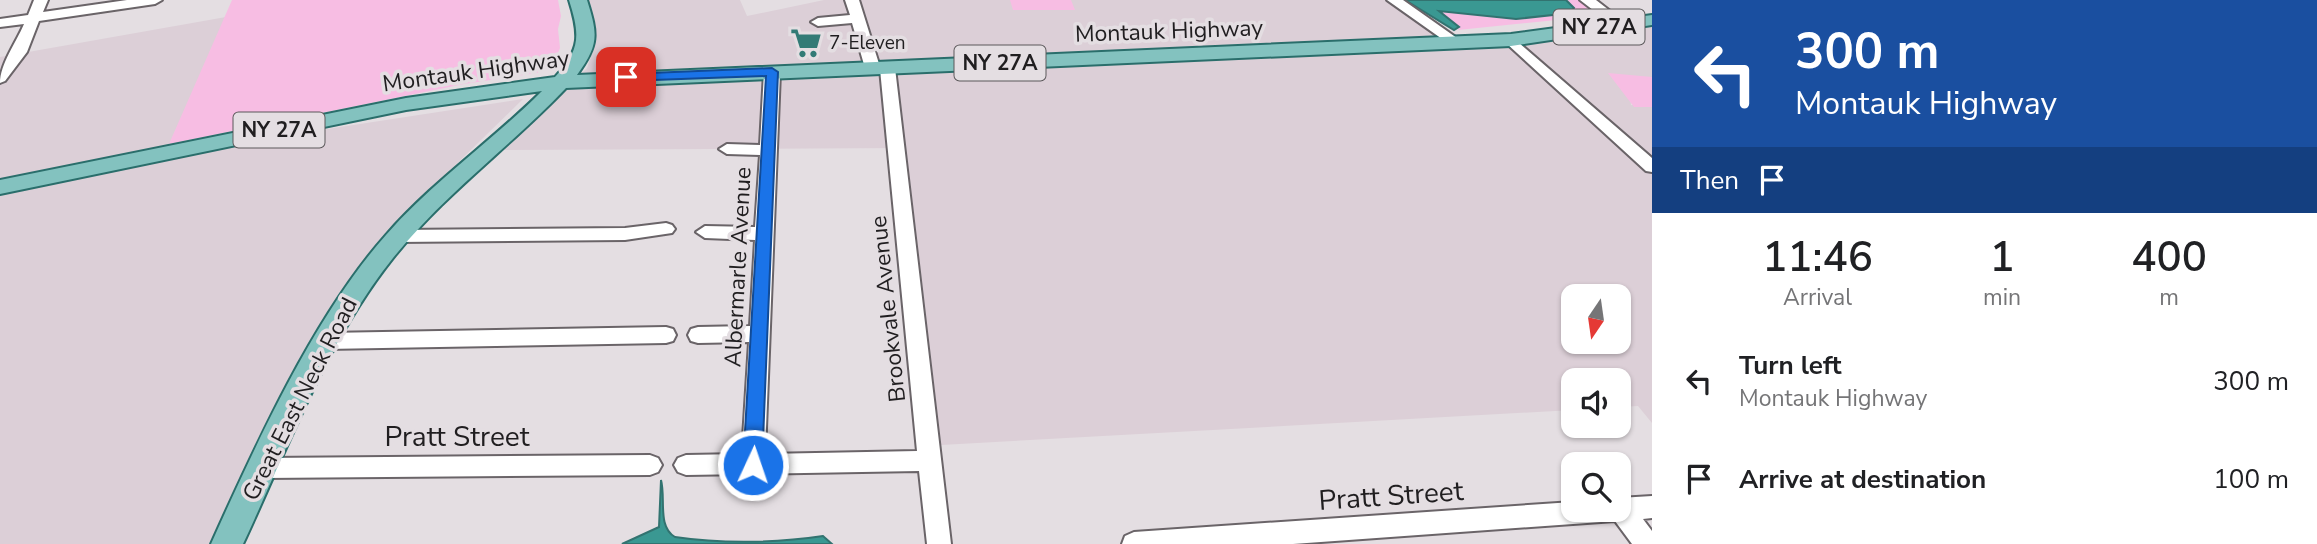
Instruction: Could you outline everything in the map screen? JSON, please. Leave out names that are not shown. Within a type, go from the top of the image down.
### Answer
[{"type":"main road","name":"Great East Neck Road","points":[[227,544],[326,341],[358,287],[397,236],[437,194],[560,82],[583,54],[587,41],[586,27],[578,0]]},
{"type":"main road","name":"NY 27A","points":[[1511,40],[1652,20]]},
{"type":"main road","name":"Montauk Highway","points":[[0,187],[406,104],[560,82],[1511,40]]},
{"type":"street","points":[[0,78],[20,52],[41,0]]},
{"type":"street","points":[[0,23],[155,0]]},
{"type":"street","points":[[852,0],[880,68]]},
{"type":"street","points":[[1394,0],[1457,43]]},
{"type":"street","points":[[1587,0],[1620,24]]},
{"type":"street","points":[[818,22],[858,18]]},
{"type":"street","points":[[1511,40],[1652,166]]},
{"type":"street","name":"Brookvale Avenue","points":[[880,68],[939,544]]},
{"type":"street","name":"Albermarle Avenue","points":[[753,465],[772,72]]},
{"type":"street","points":[[727,149],[768,150]]},
{"type":"street","points":[[397,236],[625,234],[666,229]]},
{"type":"street","points":[[705,232],[765,234]]},
{"type":"street","points":[[698,335],[761,334]]},
{"type":"street","points":[[326,341],[666,335]]},
{"type":"street","points":[[686,466],[928,461]]},
{"type":"street","name":"Pratt Street","points":[[264,468],[650,466]]},
{"type":"street","name":"Pratt Street","points":[[1631,508],[1652,507]]},
{"type":"street","name":"Pratt Street","points":[[1134,544],[1561,513]]},
{"type":"street","points":[[1630,522],[1647,544]]},
{"type":"shaded area","points":[[232,0],[558,0],[561,16],[558,29],[560,48],[556,58],[537,73],[464,84],[169,144]]},
{"type":"shaded area","points":[[587,0],[740,0],[747,16],[824,0],[1391,0],[1434,33],[1511,40],[1652,25],[1652,83],[1630,95],[1631,105],[1652,106],[1652,423],[1638,406],[1631,406],[1631,368],[1561,368],[1561,411],[941,445],[906,148],[504,150],[587,68],[597,39]]},
{"type":"shaded area","points":[[1010,0],[1071,0],[1075,10],[1013,10]]},
{"type":"shaded area","points":[[1566,0],[1579,0],[1596,16],[1458,30],[1459,27],[1438,11],[1516,19],[1562,15],[1574,8]]},
{"type":"shaded area","points":[[226,17],[165,154],[523,99],[400,219],[354,279],[213,544],[0,544],[0,57]]},
{"type":"shaded area","points":[[1608,73],[1652,77],[1652,107],[1634,107]]},
{"type":"water","points":[[1405,0],[1566,0],[1574,8],[1571,13],[1516,19],[1439,11],[1459,27],[1454,30]]},
{"type":"water","points":[[661,480],[664,519],[669,532],[675,537],[749,542],[823,536],[832,544],[622,544],[659,527]]},
{"type":"place","name":"7-Eleven","points":[[806,43]]},
{"type":"route","points":[[626,77],[772,72],[753,465]]}]
